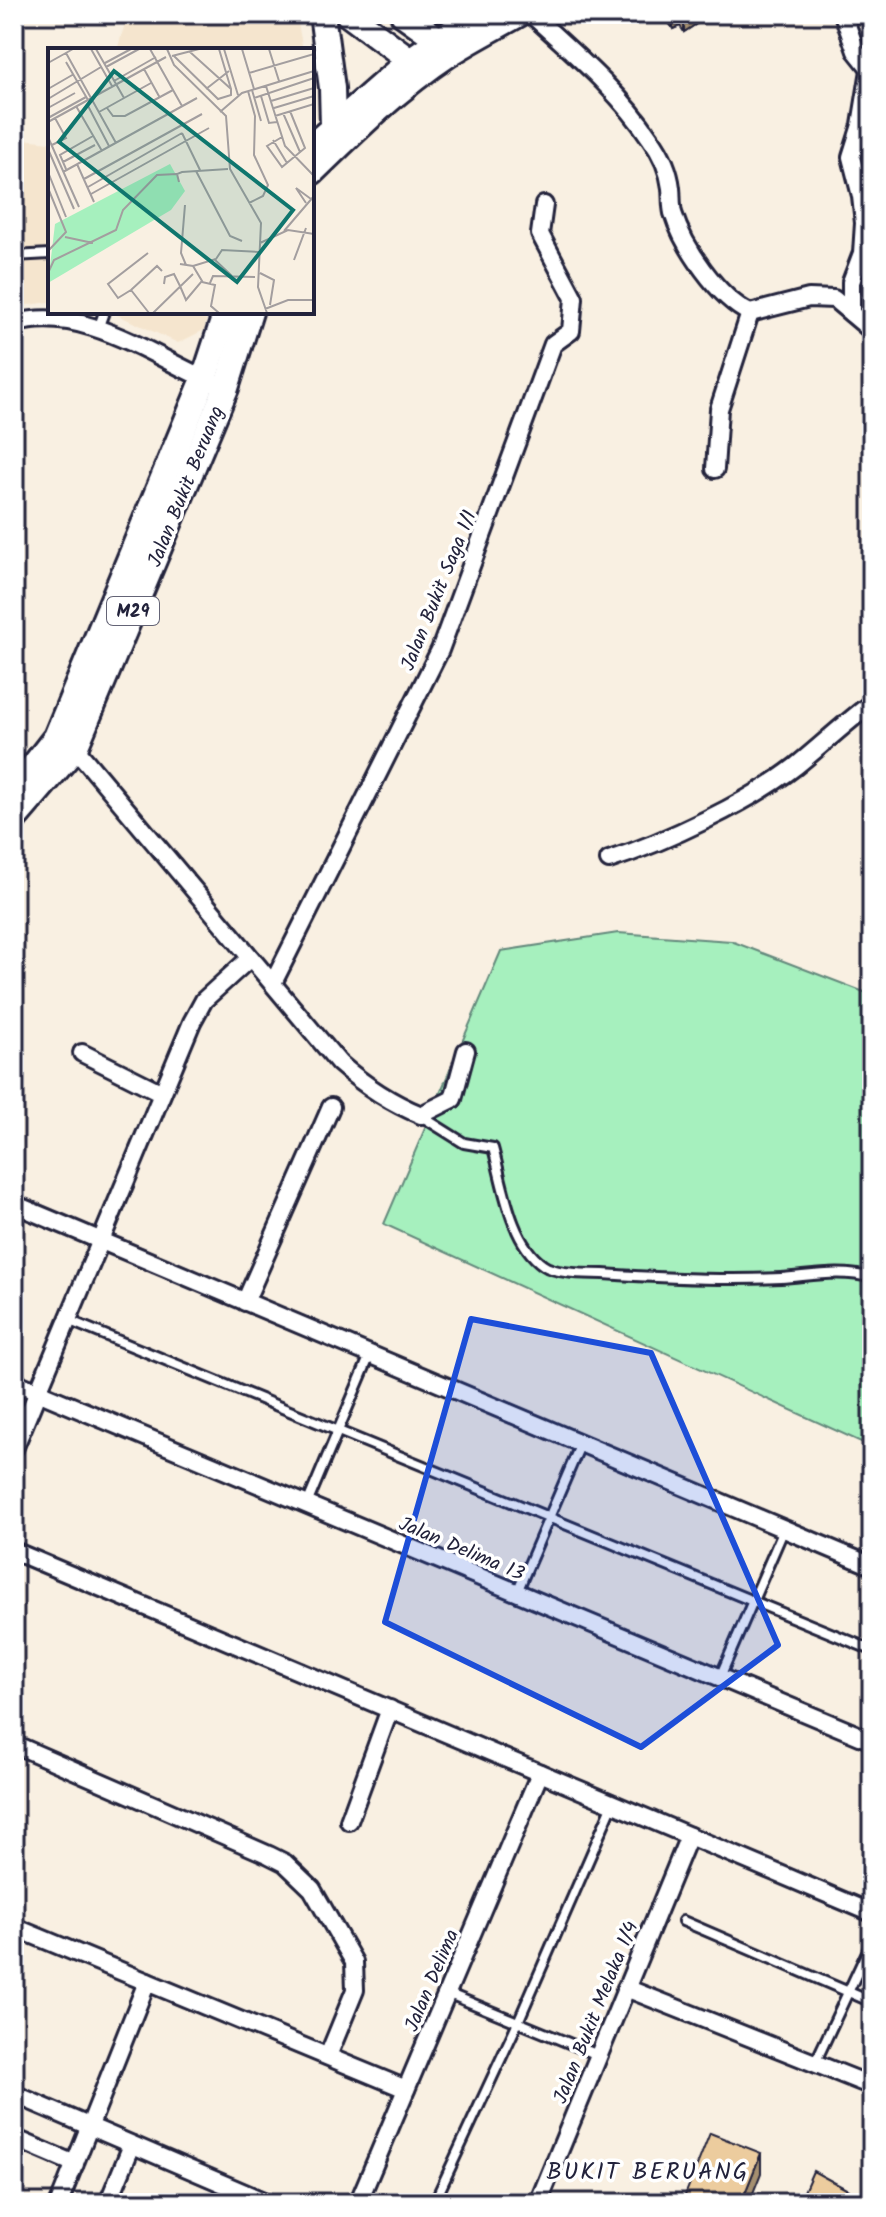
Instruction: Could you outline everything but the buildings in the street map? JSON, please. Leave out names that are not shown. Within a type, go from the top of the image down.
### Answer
[{"type":"main road","points":[[322,14],[332,88],[333,126]]},
{"type":"main road","points":[[348,14],[416,67]]},
{"type":"main road","points":[[403,14],[444,46]]},
{"type":"main road","points":[[314,144],[333,126],[444,46],[478,14]]},
{"type":"main road","points":[[444,46],[519,14]]},
{"type":"main road","points":[[314,170],[416,67]]},
{"type":"main road","name":"Jalan Bukit Beruang","points":[[14,819],[75,748],[215,383],[226,314]]},
{"type":"main road","name":"Jalan Bukit Beruang","points":[[14,791],[56,737],[249,314]]},
{"type":"street","points":[[531,14],[618,99],[649,136],[669,173],[672,208],[686,244],[703,269],[732,301],[750,313],[809,298],[834,299],[872,331]]},
{"type":"street","points":[[843,14],[856,51],[871,71],[861,125],[851,157],[864,223],[862,253],[851,282],[851,313]]},
{"type":"street","name":"Jalan Bukit Saga 1/1","points":[[273,983],[440,650],[553,344],[571,331],[574,298],[540,234],[544,205]]},
{"type":"street","points":[[715,469],[719,409],[750,313]]},
{"type":"street","points":[[14,324],[44,318],[66,319],[98,329],[215,383]]},
{"type":"street","points":[[609,860],[634,852],[730,807],[794,768],[872,703]]},
{"type":"street","points":[[75,748],[339,1063],[374,1092],[421,1115],[453,1099],[466,1051]]},
{"type":"street","points":[[14,1449],[162,1093],[204,1000],[250,958]]},
{"type":"street","points":[[82,1053],[162,1093]]},
{"type":"street","points":[[245,1302],[331,1107]]},
{"type":"street","points":[[14,1204],[872,1566]]},
{"type":"street","name":"Jalan Delima 13","points":[[14,1382],[872,1741]]},
{"type":"street","points":[[14,1551],[872,1913]]},
{"type":"street","points":[[349,1821],[390,1709]]},
{"type":"street","points":[[14,1744],[269,1855],[300,1875],[312,1889],[354,1962],[355,1990],[328,2056]]},
{"type":"street","name":"Jalan Delima","points":[[358,2203],[540,1773]]},
{"type":"street","name":"Jalan Bukit Melaka 1/4","points":[[538,2203],[689,1836]]},
{"type":"street","points":[[14,1927],[406,2089]]},
{"type":"street","points":[[59,2203],[147,1982]]},
{"type":"street","points":[[626,1988],[872,2086]]},
{"type":"street","points":[[14,2094],[268,2203]]},
{"type":"street","points":[[14,2138],[75,2164]]},
{"type":"street","points":[[108,2203],[132,2145]]},
{"type":"lane","points":[[14,256],[48,254]]},
{"type":"lane","points":[[98,329],[103,314]]},
{"type":"lane","points":[[421,1115],[464,1143],[493,1148],[509,1212],[523,1243],[544,1266],[575,1273],[652,1278],[781,1278],[820,1273],[872,1278]]},
{"type":"lane","points":[[67,1320],[872,1650]]},
{"type":"lane","points":[[306,1505],[370,1354]]},
{"type":"lane","points":[[517,1592],[581,1443]]},
{"type":"lane","points":[[720,1677],[784,1529]]},
{"type":"lane","points":[[434,2203],[518,2022],[613,1804]]},
{"type":"lane","points":[[683,1921],[872,2002]]},
{"type":"lane","points":[[815,2063],[872,1941]]},
{"type":"lane","points":[[447,1993],[598,2055]]},
{"type":"highlighted area","points":[[471,1319],[651,1353],[778,1645],[641,1747],[385,1622]]},
{"type":"shaded area","points":[[128,14],[284,14],[297,18],[303,48],[118,48]]},
{"type":"shaded area","points":[[14,138],[48,142],[48,302],[14,307]]},
{"type":"shaded area","points":[[115,314],[208,314],[204,330],[178,343]]},
{"type":"green space","points":[[618,933],[731,941],[872,995],[872,1447],[384,1224],[501,951]]},
{"type":"district","name":"BUKIT BERUANG","points":[[648,2171]]}]
